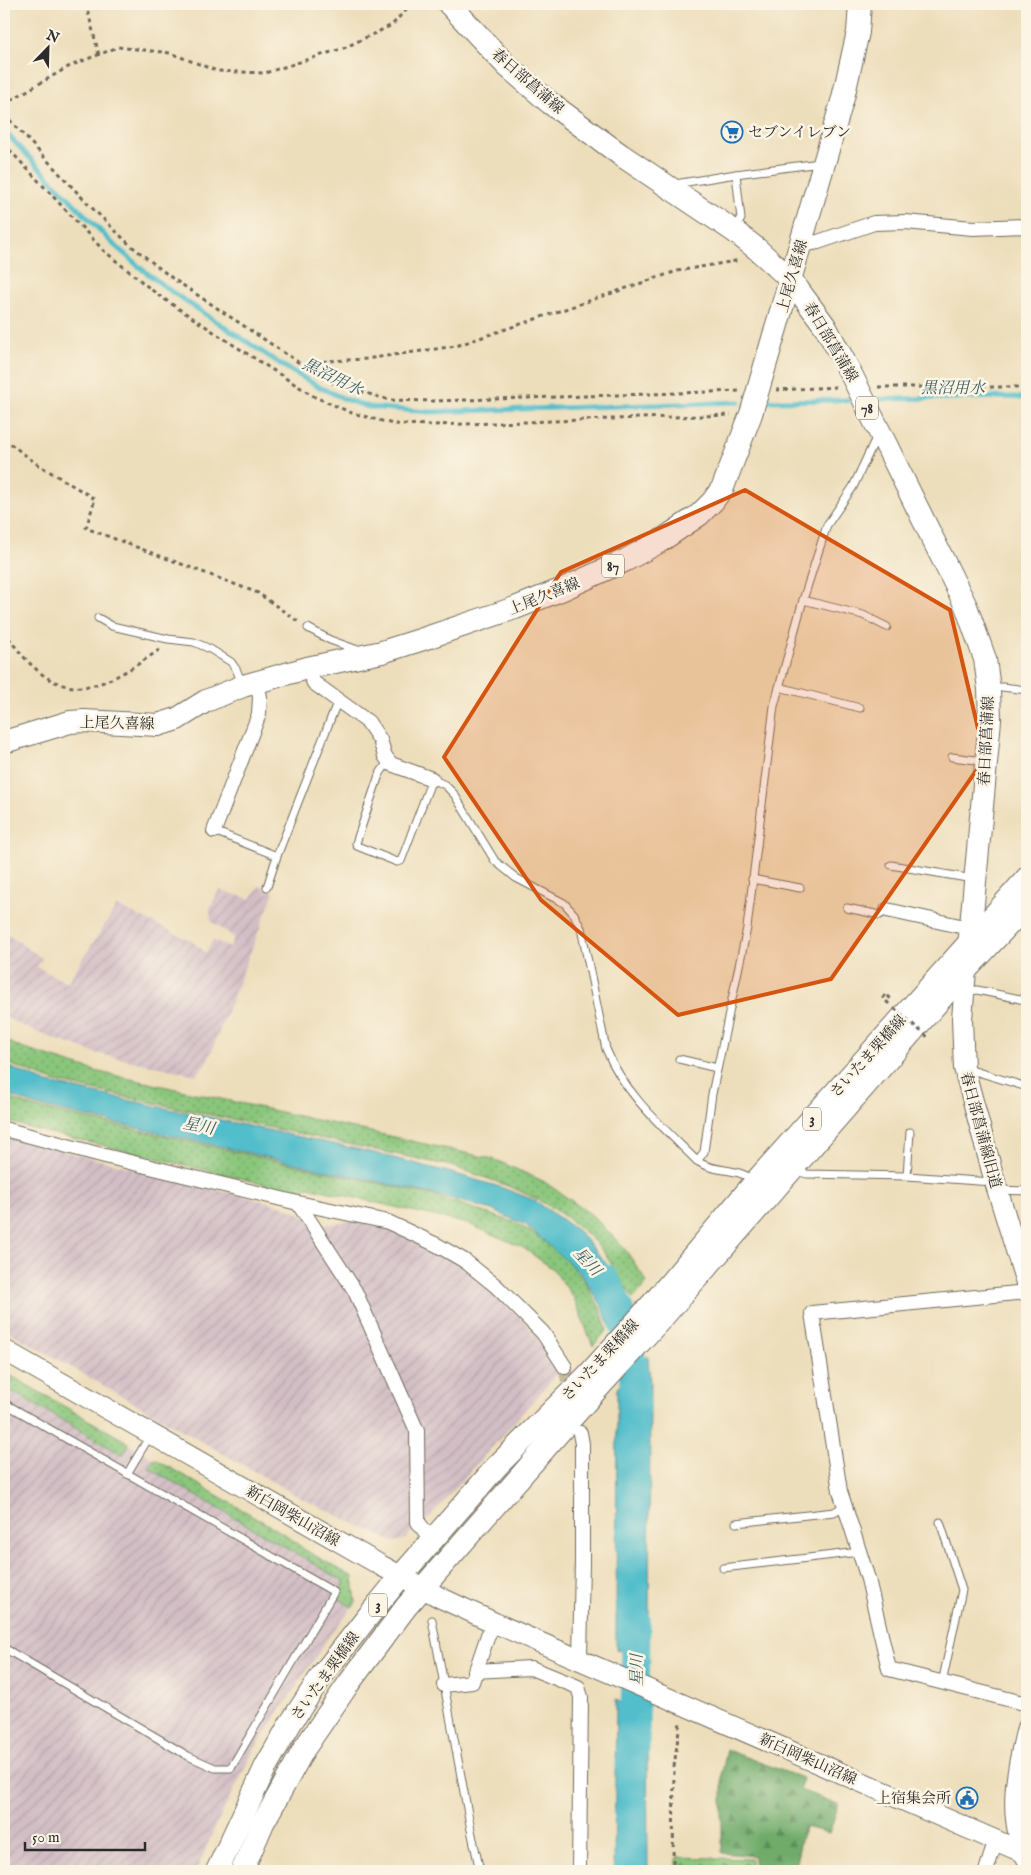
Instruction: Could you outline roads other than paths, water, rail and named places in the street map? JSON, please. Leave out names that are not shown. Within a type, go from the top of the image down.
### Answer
[{"type":"main road","name":"春日部菖蒲線","points":[[449,4],[507,66],[550,103],[621,155],[734,231],[792,280],[829,334],[850,372],[966,606],[985,659],[989,689],[990,720],[966,970]]},
{"type":"main road","name":"上尾久喜線","points":[[4,742],[70,722],[158,725],[177,719],[206,701],[250,684],[307,668],[359,658],[420,640],[515,608],[563,589],[626,560],[659,542],[699,515],[713,501],[726,480],[751,414],[792,280],[853,60],[860,4]]},
{"type":"main road","name":"さいたま栗橋線","points":[[661,1306],[755,1182],[970,934],[1027,878]]},
{"type":"main road","name":"さいたま栗橋線","points":[[242,1871],[263,1823],[304,1749],[349,1683],[422,1588],[589,1386],[661,1306],[791,1169],[966,970],[1027,905]]},
{"type":"main road","name":"さいたま栗橋線","points":[[217,1871],[266,1766],[290,1724],[322,1675],[401,1576],[497,1466],[589,1386]]},
{"type":"street","points":[[801,245],[818,242],[874,223],[905,222],[973,228],[1027,226]]},
{"type":"street","points":[[307,668],[314,683],[368,722],[380,740],[385,756],[392,764],[432,779]]},
{"type":"street","points":[[214,831],[258,714],[260,697],[250,684]]},
{"type":"street","points":[[887,910],[960,926],[970,934]]},
{"type":"street","name":"春日部菖蒲線旧道","points":[[966,970],[962,1042],[964,1068],[996,1186],[1027,1286]]},
{"type":"street","points":[[4,1129],[105,1156],[298,1203],[388,1222],[437,1245],[465,1261],[496,1286],[543,1333],[565,1367]]},
{"type":"street","points":[[298,1203],[355,1291],[417,1431],[418,1522],[432,1541]]},
{"type":"street","points":[[1027,1292],[812,1313],[840,1491],[868,1579],[889,1669],[1027,1704]]},
{"type":"street","name":"新白岡柴山沼線","points":[[4,1350],[422,1588],[672,1700],[996,1840],[1026,1855]]},
{"type":"street","points":[[580,1433],[582,1444],[582,1562],[586,1662]]},
{"type":"street","points":[[444,1685],[472,1682],[488,1635],[495,1622]]},
{"type":"street","points":[[475,1671],[531,1668],[578,1687],[581,1697],[579,1871]]},
{"type":"street","points":[[1026,1855],[1017,1831],[1020,1809],[1017,1773],[1027,1728]]},
{"type":"street","points":[[986,1871],[996,1840]]},
{"type":"lane","points":[[667,185],[825,162]]},
{"type":"lane","points":[[734,231],[741,219],[736,174]]},
{"type":"lane","points":[[697,1161],[704,1152],[712,1094],[746,928],[774,706],[803,600],[827,525],[854,487],[875,440],[881,436]]},
{"type":"lane","points":[[803,600],[863,615],[887,627]]},
{"type":"lane","points":[[98,618],[112,626],[168,639],[194,642],[222,656],[250,684]]},
{"type":"lane","points":[[310,630],[355,649],[359,658]]},
{"type":"lane","points":[[779,687],[860,708]]},
{"type":"lane","points":[[989,689],[1002,687],[1027,690]]},
{"type":"lane","points":[[267,887],[277,856],[338,700]]},
{"type":"lane","points":[[952,757],[986,762]]},
{"type":"lane","points":[[389,760],[379,775],[356,843],[358,846],[397,862],[401,861],[432,779],[444,785],[454,794],[494,861],[516,878],[564,904],[574,914],[581,928],[606,1049],[613,1067],[636,1098],[705,1167],[746,1175],[755,1182]]},
{"type":"lane","points":[[214,831],[277,856]]},
{"type":"lane","points":[[891,865],[976,879]]},
{"type":"lane","points":[[752,879],[800,888]]},
{"type":"lane","points":[[847,908],[880,915],[887,910]]},
{"type":"lane","points":[[964,992],[977,990],[1026,1000]]},
{"type":"lane","points":[[679,1059],[717,1068]]},
{"type":"lane","points":[[964,1068],[1027,1087]]},
{"type":"lane","points":[[907,1176],[910,1132]]},
{"type":"lane","points":[[791,1169],[807,1174],[907,1176],[1027,1191]]},
{"type":"lane","points":[[4,1403],[334,1592],[231,1768],[215,1768],[188,1756],[4,1648]]},
{"type":"lane","points":[[127,1474],[151,1434]]},
{"type":"lane","points":[[736,1523],[834,1512],[844,1506]]},
{"type":"lane","points":[[940,1522],[962,1590],[942,1683]]},
{"type":"lane","points":[[723,1568],[859,1552]]},
{"type":"lane","points":[[432,1620],[470,1830],[480,1871]]},
{"type":"water","points":[[4,1065],[48,1083],[370,1152],[500,1187],[534,1200],[578,1231],[605,1262],[629,1302],[609,1325],[601,1304],[580,1273],[526,1225],[492,1210],[446,1197],[34,1105],[4,1093]]},
{"type":"water","points":[[648,1356],[650,1383],[649,1663],[616,1649],[617,1388]]},
{"type":"water","points":[[616,1700],[647,1715],[648,1871],[614,1871]]},
{"type":"waterway","name":"黒沼用水","points":[[4,131],[112,243],[143,270],[172,292],[285,367],[319,387],[347,400],[369,407],[429,412],[739,402]]},
{"type":"waterway","name":"黒沼用水","points":[[880,399],[1014,397],[1027,399]]},
{"type":"waterway","name":"黒沼用水","points":[[769,401],[848,400]]},
{"type":"waterway","name":"星川","points":[[604,1278],[619,1309],[628,1341],[634,1375],[636,1408]]},
{"type":"waterway","name":"星川","points":[[635,1748],[636,1618]]},
{"type":"tunnel","points":[[565,1367],[572,1398]]},
{"type":"place","name":"セブンイレブン","points":[[732,132]]},
{"type":"place","name":"上宿集会所","points":[[967,1798]]}]
